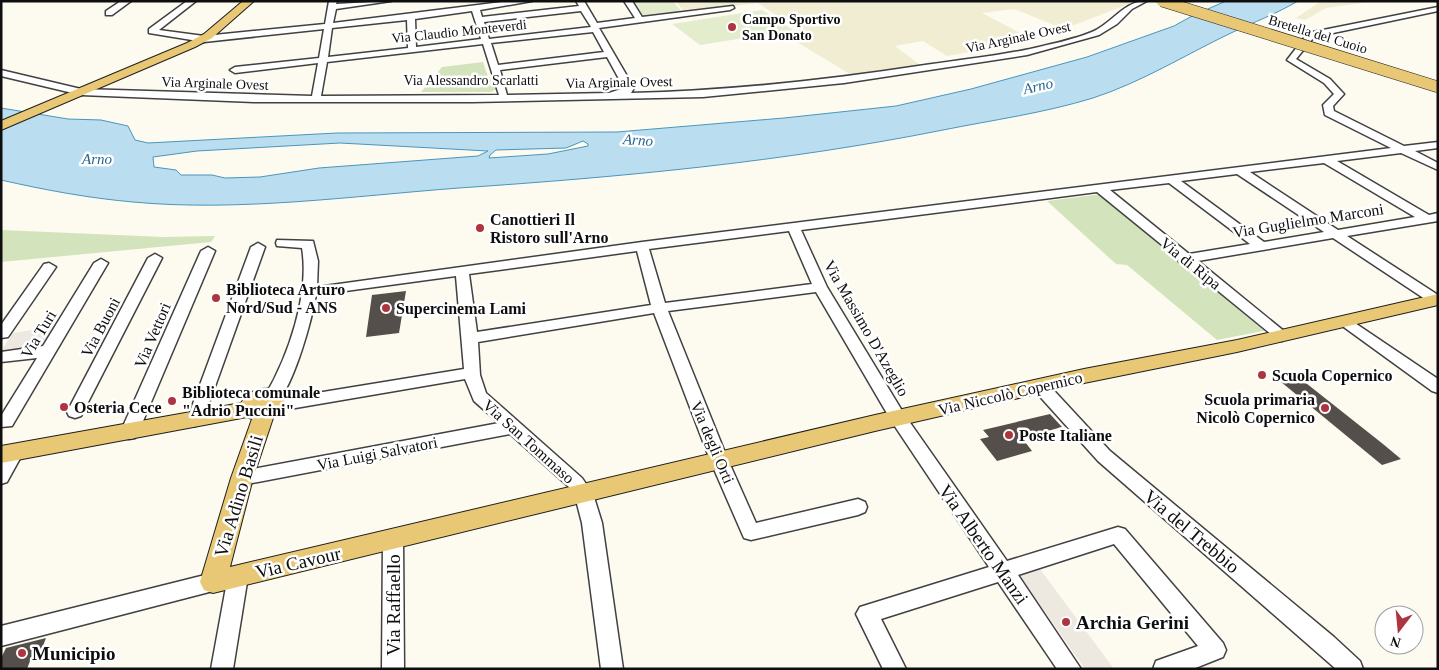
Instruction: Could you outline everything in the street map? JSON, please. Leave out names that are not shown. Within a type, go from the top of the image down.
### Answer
[{"type":"main road","points":[[1,126],[204,39],[249,1]]},
{"type":"main road","name":"Bretella del Cuoio","points":[[1162,1],[1438,87]]},
{"type":"main road","name":"Via Niccolò Copernico","points":[[584,494],[898,418],[1040,386],[1346,322],[1437,300]]},
{"type":"main road","points":[[8,454],[129,433],[265,405]]},
{"type":"main road","name":"Via Adino Basili","points":[[213,582],[265,405]]},
{"type":"main road","name":"Via Cavour","points":[[213,582],[584,494]]},
{"type":"street","points":[[109,13],[126,1]]},
{"type":"street","points":[[192,1],[152,31],[204,39],[439,14],[475,7],[528,1]]},
{"type":"street","points":[[316,99],[325,60],[333,4],[387,1]]},
{"type":"street","points":[[436,1],[439,14]]},
{"type":"street","points":[[628,1],[640,20]]},
{"type":"street","name":"Via Arginale Ovest","points":[[1,73],[81,92],[254,99],[472,99],[670,95],[835,81],[975,61],[1066,43],[1096,32],[1114,22],[1129,7],[1143,1]]},
{"type":"street","points":[[480,19],[582,5],[611,54],[496,68]]},
{"type":"street","points":[[475,7],[503,94]]},
{"type":"street","name":"Via Claudio Monteverdi","points":[[235,70],[595,28],[730,8]]},
{"type":"street","points":[[1438,10],[1311,36],[1292,58],[1294,62],[1327,81],[1339,94],[1328,105],[1329,113],[1438,167]]},
{"type":"street","points":[[412,17],[412,49]]},
{"type":"street","name":"Via Alessandro Scarlatti","points":[[316,99],[325,94],[627,92],[629,88],[611,54]]},
{"type":"street","points":[[309,292],[642,246],[1438,145]]},
{"type":"street","points":[[1326,159],[1432,218]]},
{"type":"street","points":[[1239,170],[1437,300]]},
{"type":"street","points":[[1171,179],[1260,245]]},
{"type":"street","name":"Via di Ripa","points":[[1101,189],[1282,336]]},
{"type":"street","name":"Via Guglielmo Marconi","points":[[1184,258],[1334,232],[1432,218]]},
{"type":"street","name":"Via Massimo D'Azeglio","points":[[794,228],[820,287],[898,418]]},
{"type":"street","points":[[265,405],[279,388],[309,292],[312,259],[308,244],[282,243]]},
{"type":"street","name":"Via degli Orti","points":[[642,246],[659,308],[719,460],[751,532],[858,507]]},
{"type":"street","points":[[195,420],[258,247]]},
{"type":"street","name":"Via Vettori","points":[[129,433],[208,251]]},
{"type":"street","name":"Via Buoni","points":[[75,412],[155,258]]},
{"type":"street","name":"Via Turi","points":[[6,422],[101,264]]},
{"type":"street","points":[[3,334],[49,267]]},
{"type":"street","name":"Via San Tommaso","points":[[462,271],[470,338],[471,373],[475,388],[480,397],[576,483],[584,494],[592,523],[612,669]]},
{"type":"street","points":[[470,338],[659,308],[820,287]]},
{"type":"street","points":[[1346,322],[1437,386]]},
{"type":"street","points":[[1,357],[48,351]]},
{"type":"street","points":[[265,405],[471,373]]},
{"type":"street","name":"Via del Trebbio","points":[[1040,386],[1104,456],[1352,669]]},
{"type":"street","name":"Via Alberto Manzi","points":[[898,418],[1070,669]]},
{"type":"street","name":"Via Luigi Salvatori","points":[[242,478],[513,427]]},
{"type":"street","points":[[1,477],[8,454]]},
{"type":"street","points":[[895,669],[867,614],[1118,535],[1214,650],[1164,669]]},
{"type":"street","name":"Via Raffaello","points":[[393,540],[393,669]]},
{"type":"street","points":[[222,669],[238,576]]},
{"type":"street","name":"Via Cavour","points":[[7,635],[213,582]]},
{"type":"shaded area","points":[[675,1],[1136,1],[1064,29],[1014,9],[982,13],[1034,40],[947,56],[923,41],[895,46],[920,65],[853,76],[787,36],[801,32],[758,3],[685,12]]},
{"type":"shaded area","points":[[1321,1],[1438,1],[1369,2],[1326,8],[1305,20],[1296,18]]},
{"type":"shaded area","points":[[63,325],[46,355],[1,362],[1,351],[13,333]]},
{"type":"shaded area","name":"Archia Gerini","points":[[1040,569],[1114,669],[1085,669],[1019,575]]},
{"type":"green space","points":[[633,1],[673,1],[682,12],[644,17]]},
{"type":"green space","name":"Campo Sportivo San Donato","points":[[762,10],[793,30],[700,45],[672,24]]},
{"type":"green space","points":[[483,62],[488,77],[492,77],[497,89],[491,92],[421,92],[442,67]]},
{"type":"green space","points":[[1102,194],[1268,330],[1217,340],[1127,265],[1116,264],[1047,201]]},
{"type":"green space","points":[[1,230],[164,237],[215,236],[211,242],[1,262]]},
{"type":"water","name":"Arno","points":[[1226,1],[1298,1],[1146,76],[1093,98],[1037,112],[883,141],[763,160],[581,179],[255,204],[173,205],[133,202],[67,193],[1,180],[1,108],[68,119],[101,120],[128,126],[135,140],[148,143],[337,133],[617,132],[784,118],[896,106],[971,89],[1087,57],[1174,26]],"holes":[[[583,141],[588,146],[548,154],[489,158],[496,150],[566,148]],[[340,143],[488,151],[478,156],[319,168],[260,177],[225,178],[212,175],[181,175],[176,170],[154,167],[153,157],[197,151]]]},
{"type":"building","name":"Supercinema Lami","points":[[406,291],[399,333],[366,337],[372,295]]},
{"type":"building","name":"Scuola primaria Nicolò Copernico","points":[[1292,372],[1401,459],[1382,465],[1275,377]]},
{"type":"building","name":"Poste Italiane","points":[[1050,414],[1062,427],[1022,438],[1032,451],[997,461],[980,439],[989,437],[983,430]]},
{"type":"building","name":"Municipio","points":[[46,638],[38,659],[30,661],[27,669],[1,669],[1,658],[6,648]]},
{"type":"place","name":"Campo Sportivo San Donato","points":[[732,27]]},
{"type":"place","name":"Canottieri Il Ristoro sull'Arno","points":[[480,228]]},
{"type":"place","name":"Biblioteca Arturo Nord/Sud - ANS","points":[[216,298]]},
{"type":"place","name":"Supercinema Lami","points":[[386,308]]},
{"type":"place","name":"Scuola Copernico","points":[[1262,375]]},
{"type":"place","name":"Biblioteca comunale \"Adrio Puccini\"","points":[[172,401]]},
{"type":"place","name":"Osteria Cece","points":[[64,407]]},
{"type":"place","name":"Scuola primaria Nicolò Copernico","points":[[1325,408]]},
{"type":"place","name":"Poste Italiane","points":[[1009,435]]},
{"type":"place","name":"Archia Gerini","points":[[1066,622]]},
{"type":"place","name":"Municipio","points":[[22,653]]}]
